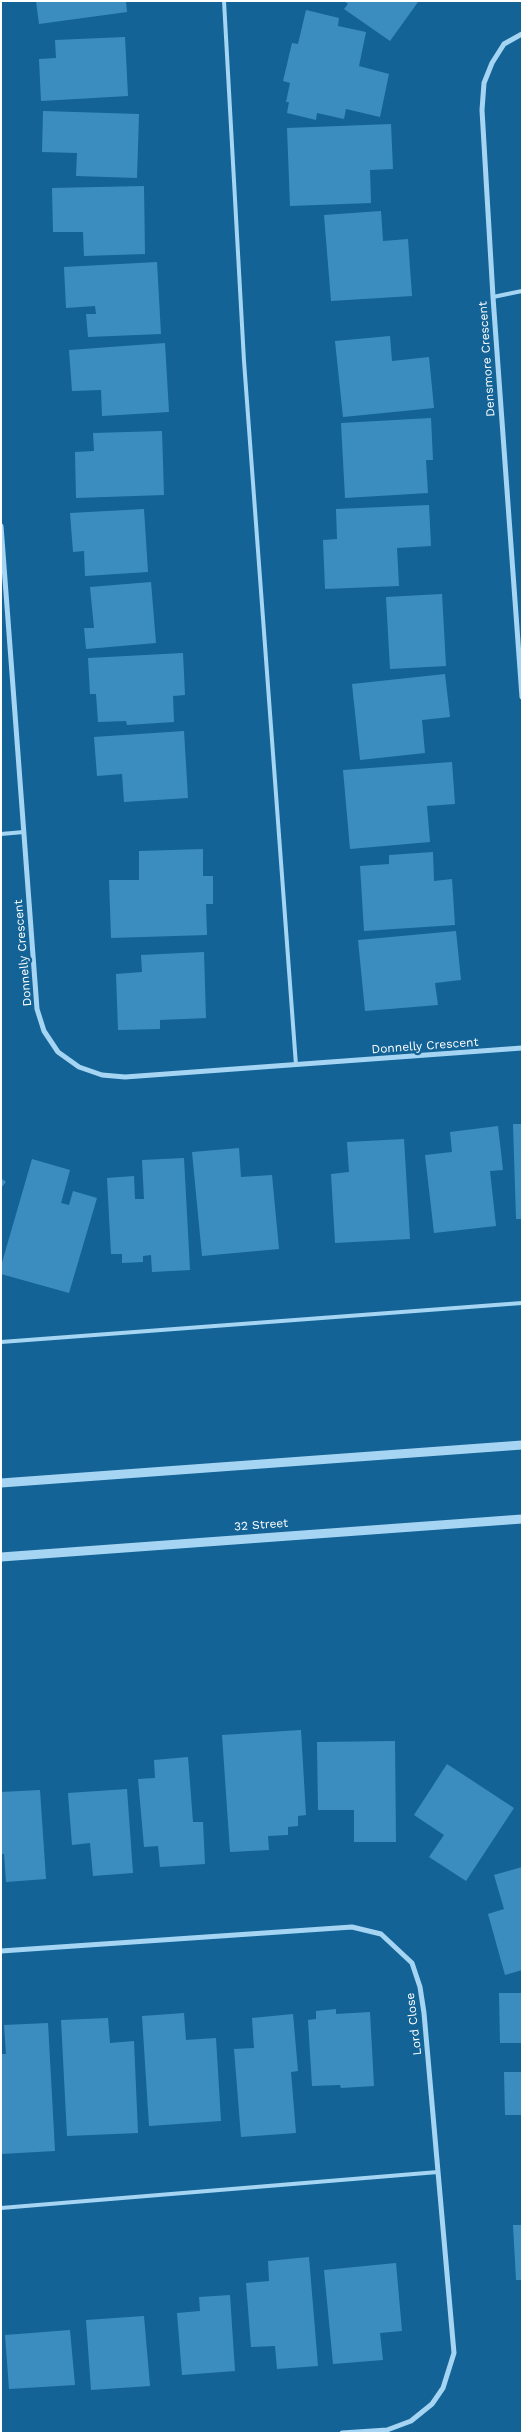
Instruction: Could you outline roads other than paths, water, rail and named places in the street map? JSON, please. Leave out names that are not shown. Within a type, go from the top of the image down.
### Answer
[{"type":"street","name":"Densmore Crescent","points":[[522,34],[504,44],[492,62],[484,83],[482,110],[493,297],[522,698]]},
{"type":"street","name":"Donnelly Crescent","points":[[1,526],[3,582],[37,1009],[44,1031],[58,1052],[79,1067],[102,1075],[125,1078],[522,1048]]},
{"type":"street","points":[[1,1483],[522,1445]]},
{"type":"street","name":"32 Street","points":[[1,1557],[522,1519]]},
{"type":"street","name":"Lord Close","points":[[1,1950],[352,1927],[381,1934],[412,1963],[420,1987],[454,2353],[450,2371],[443,2388],[432,2404],[411,2421],[387,2430],[342,2433]]},
{"type":"lane","points":[[224,1],[245,371],[296,1066]]},
{"type":"lane","points":[[493,297],[522,291]]},
{"type":"lane","points":[[1,834],[24,832]]},
{"type":"lane","points":[[1,1342],[522,1303]]},
{"type":"lane","points":[[1,2208],[438,2172]]}]
